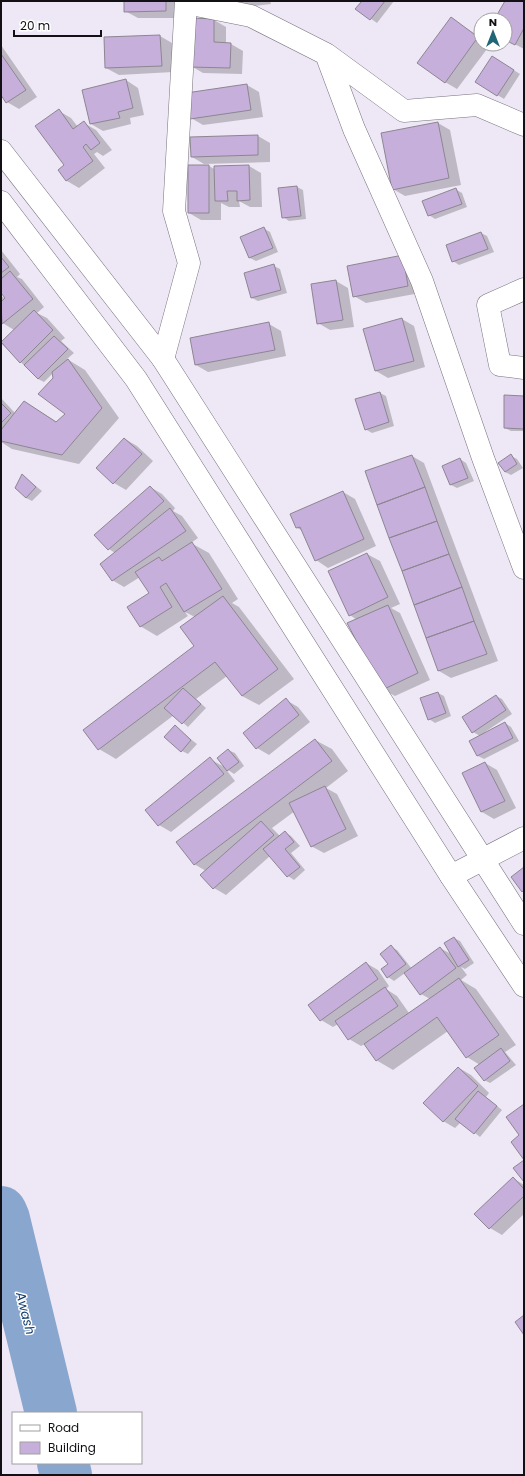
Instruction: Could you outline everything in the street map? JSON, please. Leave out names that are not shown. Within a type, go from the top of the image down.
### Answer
[{"type":"main road","points":[[136,380],[162,359],[189,262],[174,211],[186,2],[251,16],[326,54],[404,111],[478,105],[524,125]]},
{"type":"main road","points":[[326,54],[354,129],[422,281],[483,458],[524,568]]},
{"type":"main road","points":[[1,151],[162,359],[524,924]]},
{"type":"main road","points":[[1,202],[136,380],[451,876],[524,986]]},
{"type":"main road","points":[[524,289],[488,305],[500,366],[524,368]]},
{"type":"main road","points":[[451,876],[481,859],[524,838]]},
{"type":"building","points":[[124,1],[166,1],[166,11],[124,12]]},
{"type":"building","points":[[362,1],[385,1],[370,20],[355,9]]},
{"type":"building","points":[[505,1],[524,1],[524,28],[515,45],[513,44],[513,12],[499,12]]},
{"type":"building","points":[[451,17],[473,33],[473,44],[445,83],[417,63]]},
{"type":"building","points":[[192,18],[214,19],[214,42],[231,43],[230,68],[190,67]]},
{"type":"building","points":[[160,35],[162,66],[105,68],[104,37]]},
{"type":"building","points":[[1,54],[26,90],[6,103],[1,95]]},
{"type":"building","points":[[492,56],[514,70],[497,96],[475,82]]},
{"type":"building","points":[[126,79],[133,108],[118,112],[120,118],[90,124],[82,90]]},
{"type":"building","points":[[247,84],[251,110],[190,119],[186,93]]},
{"type":"building","points":[[59,109],[73,129],[84,121],[100,143],[91,150],[86,144],[83,147],[93,161],[66,181],[58,170],[64,165],[35,126]]},
{"type":"building","points":[[438,122],[449,178],[392,190],[381,133]]},
{"type":"building","points":[[258,135],[258,155],[191,157],[190,137]]},
{"type":"building","points":[[188,165],[209,165],[209,213],[188,213]]},
{"type":"building","points":[[249,165],[250,200],[237,201],[237,191],[227,191],[228,201],[215,201],[214,166]]},
{"type":"building","points":[[297,186],[301,216],[282,218],[278,188]]},
{"type":"building","points":[[456,188],[462,204],[428,216],[422,201]]},
{"type":"building","points":[[264,227],[273,248],[249,258],[240,237]]},
{"type":"building","points":[[481,232],[488,249],[452,262],[446,245]]},
{"type":"building","points":[[403,255],[408,286],[353,297],[347,266]]},
{"type":"building","points":[[1,257],[9,267],[1,273]]},
{"type":"building","points":[[274,264],[281,290],[251,298],[244,273]]},
{"type":"building","points":[[10,271],[33,299],[2,324],[1,302],[5,298],[1,293],[1,279]]},
{"type":"building","points":[[336,280],[343,320],[317,324],[311,284]]},
{"type":"building","points":[[34,310],[53,330],[20,363],[1,342]]},
{"type":"building","points":[[402,318],[414,361],[375,371],[363,329]]},
{"type":"building","points":[[269,322],[275,350],[195,365],[190,338]]},
{"type":"building","points":[[54,336],[68,349],[38,379],[24,365]]},
{"type":"building","points":[[68,359],[102,408],[62,455],[1,441],[1,430],[24,401],[56,422],[65,414],[38,394],[53,378],[52,372]]},
{"type":"building","points":[[380,392],[389,422],[365,430],[355,399]]},
{"type":"building","points":[[504,395],[524,396],[524,429],[504,428]]},
{"type":"building","points":[[1,403],[11,413],[1,423]]},
{"type":"building","points":[[124,438],[142,454],[113,484],[96,468]]},
{"type":"building","points":[[511,454],[517,464],[505,472],[498,463]]},
{"type":"building","points":[[412,455],[425,487],[377,505],[365,471]]},
{"type":"building","points":[[460,458],[468,478],[450,485],[442,466]]},
{"type":"building","points":[[22,474],[36,487],[26,498],[15,488]]},
{"type":"building","points":[[150,486],[164,501],[108,550],[94,535]]},
{"type":"building","points":[[425,487],[437,521],[389,538],[377,505]]},
{"type":"building","points":[[343,491],[364,539],[315,561],[300,527],[296,528],[290,514]]},
{"type":"building","points":[[170,508],[186,531],[112,581],[100,564]]},
{"type":"building","points":[[437,521],[449,554],[402,571],[389,538]]},
{"type":"building","points":[[192,542],[222,589],[184,612],[166,583],[160,587],[172,607],[140,627],[127,607],[149,593],[135,572],[159,557],[162,561]]},
{"type":"building","points":[[367,553],[388,597],[349,616],[328,571]]},
{"type":"building","points":[[449,554],[462,587],[414,605],[402,571]]},
{"type":"building","points":[[462,587],[474,621],[426,638],[414,605]]},
{"type":"building","points":[[223,596],[278,669],[242,696],[215,662],[98,750],[83,730],[194,646],[180,627]]},
{"type":"building","points":[[388,605],[418,673],[382,690],[347,623]]},
{"type":"building","points":[[474,621],[487,654],[438,671],[426,638]]},
{"type":"building","points":[[183,688],[201,704],[182,724],[164,708]]},
{"type":"building","points":[[438,692],[446,713],[428,720],[420,698]]},
{"type":"building","points":[[496,695],[506,710],[472,733],[462,717]]},
{"type":"building","points":[[286,698],[299,715],[256,749],[243,733]]},
{"type":"building","points":[[505,722],[513,738],[477,756],[469,741]]},
{"type":"building","points":[[175,725],[191,740],[181,752],[164,737]]},
{"type":"building","points":[[315,739],[332,761],[194,865],[176,842]]},
{"type":"building","points":[[228,749],[239,762],[227,771],[217,758]]},
{"type":"building","points":[[210,757],[224,774],[158,826],[145,810]]},
{"type":"building","points":[[485,762],[505,801],[481,812],[462,773]]},
{"type":"building","points":[[325,786],[346,829],[311,847],[289,803]]},
{"type":"building","points":[[261,821],[274,835],[213,889],[200,875]]},
{"type":"building","points":[[285,831],[294,842],[285,849],[300,867],[287,877],[263,849]]},
{"type":"building","points":[[524,867],[524,890],[522,892],[511,877]]},
{"type":"building","points":[[454,937],[469,960],[458,967],[444,943]]},
{"type":"building","points":[[391,945],[406,964],[387,978],[381,969],[388,964],[380,954]]},
{"type":"building","points":[[440,947],[456,968],[420,995],[404,973]]},
{"type":"building","points":[[366,962],[378,979],[320,1021],[308,1005]]},
{"type":"building","points":[[459,978],[499,1035],[466,1058],[437,1017],[376,1061],[364,1044]]},
{"type":"building","points":[[385,987],[398,1006],[348,1040],[335,1021]]},
{"type":"building","points":[[501,1048],[510,1061],[484,1081],[474,1068]]},
{"type":"building","points":[[458,1067],[478,1086],[443,1122],[423,1103]]},
{"type":"building","points":[[478,1091],[497,1106],[474,1134],[455,1119]]},
{"type":"building","points":[[524,1104],[524,1160],[511,1142],[519,1135],[506,1117]]},
{"type":"building","points":[[524,1160],[524,1182],[513,1168]]},
{"type":"building","points":[[513,1177],[524,1189],[524,1196],[489,1229],[474,1214]]},
{"type":"building","points":[[524,1315],[524,1335],[515,1322]]},
{"type":"waterway","name":"Awash","points":[[1,1212],[4,1219],[51,1412]]},
{"type":"waterway","name":"Awash","points":[[63,1464],[66,1475]]}]
